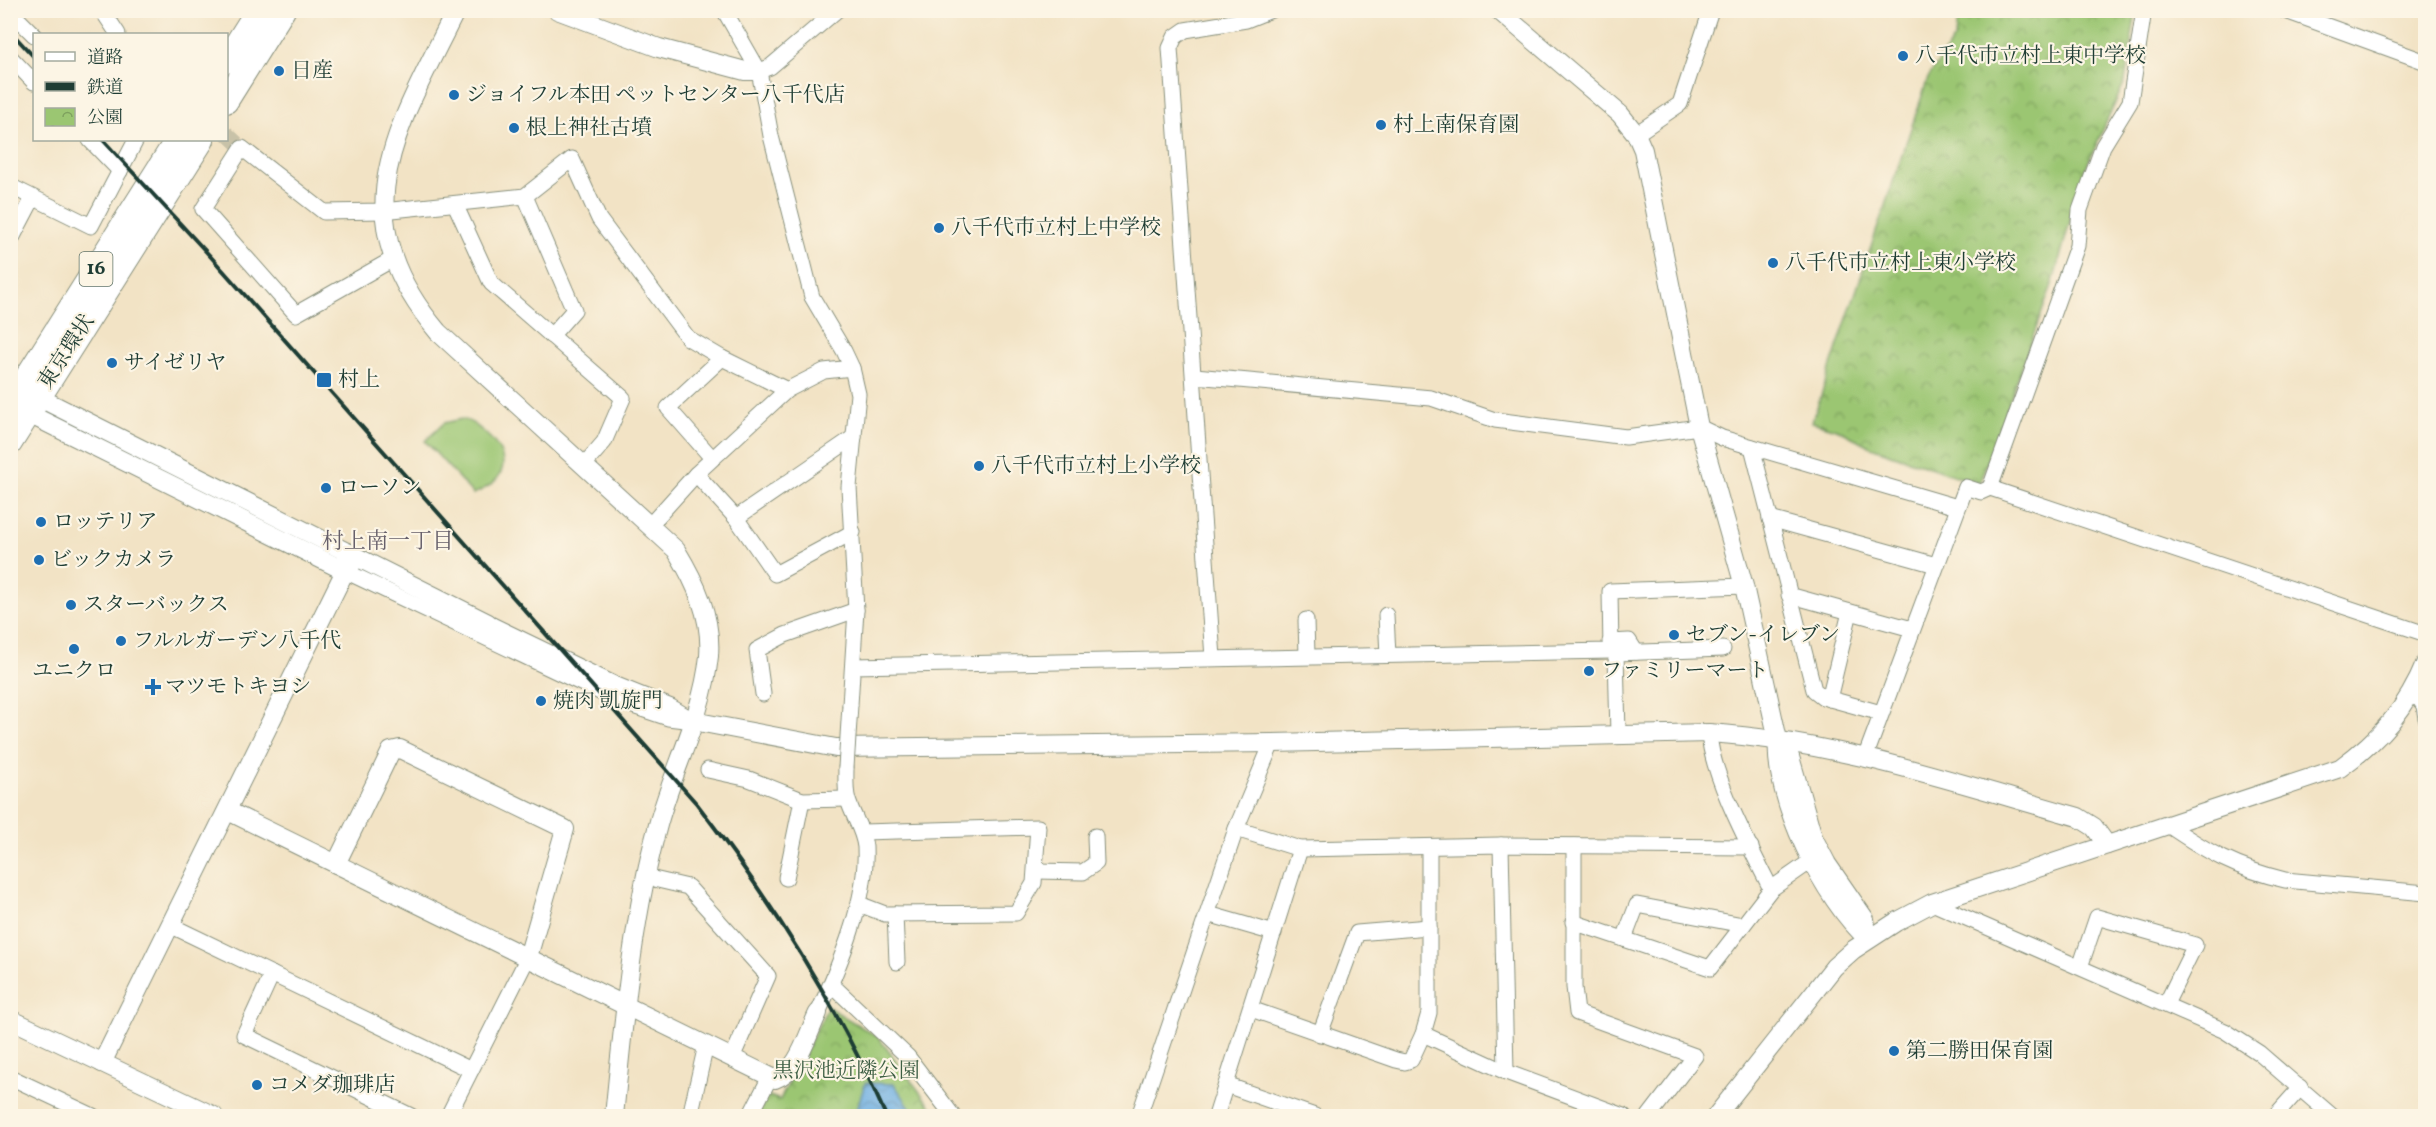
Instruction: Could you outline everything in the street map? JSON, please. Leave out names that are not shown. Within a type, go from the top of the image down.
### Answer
[{"type":"highway","points":[[228,58],[258,10]]},
{"type":"highway","points":[[228,98],[283,10]]},
{"type":"highway","name":"東京環状","points":[[10,443],[20,402],[176,141]]},
{"type":"highway","name":"東京環状","points":[[20,402],[201,141]]},
{"type":"street","points":[[102,10],[117,33]]},
{"type":"street","points":[[456,10],[402,120],[391,150],[383,189],[383,211],[393,259],[415,306],[438,332],[651,524],[676,550],[697,585],[708,626],[709,655],[693,721],[658,823],[645,877],[625,1007],[614,1116]]},
{"type":"street","points":[[557,10],[659,48],[745,71],[759,71],[770,67],[837,10]]},
{"type":"street","points":[[228,811],[770,1077],[775,1079],[786,1075],[795,1062],[831,984],[859,903],[865,849],[863,832],[847,798],[846,768],[856,610],[849,487],[858,394],[852,368],[812,297],[771,136],[759,71],[724,10]]},
{"type":"street","points":[[1213,658],[1170,48],[1175,37],[1185,30],[1246,20],[1271,10]]},
{"type":"street","points":[[1498,10],[1620,114],[1636,134],[1643,150],[1700,427],[1744,586],[1778,740],[1776,760],[1778,769],[1811,861],[1853,927],[1868,939]]},
{"type":"street","points":[[1636,134],[1680,104],[1711,10]]},
{"type":"street","points":[[1990,488],[2077,246],[2080,210],[2103,146],[2130,102],[2144,10]]},
{"type":"street","points":[[2283,10],[2426,62]]},
{"type":"street","points":[[10,11],[33,34]]},
{"type":"street","points":[[10,57],[33,81]]},
{"type":"street","points":[[91,141],[120,171]]},
{"type":"street","points":[[10,186],[91,226],[135,141]]},
{"type":"street","points":[[393,259],[296,314],[203,209],[242,148],[324,212],[383,211],[525,196],[572,159],[599,219],[688,338],[722,358],[787,390]]},
{"type":"street","points":[[525,196],[574,310],[551,336]]},
{"type":"street","points":[[10,242],[33,198]]},
{"type":"street","points":[[455,204],[491,283],[623,398],[604,442],[584,465]]},
{"type":"street","points":[[712,458],[668,408],[722,358]]},
{"type":"street","points":[[651,524],[712,458],[787,390],[824,371],[852,368]]},
{"type":"street","points":[[1194,376],[1431,398],[1495,420],[1626,437],[1700,427],[1722,438],[1957,507]]},
{"type":"street","points":[[20,402],[353,554],[614,684],[671,707],[693,721]]},
{"type":"street","points":[[20,402],[345,571],[621,702],[668,718],[836,748],[1190,742],[1272,743],[1709,733],[1778,740],[1864,758],[2078,817],[2094,826],[2107,845]]},
{"type":"street","points":[[736,518],[854,437]]},
{"type":"street","points":[[1752,447],[1814,690],[1829,699],[1881,713]]},
{"type":"street","points":[[696,474],[736,518],[775,574],[853,532]]},
{"type":"street","points":[[1864,758],[1966,487],[1981,492],[1990,488],[2426,634]]},
{"type":"street","points":[[1770,519],[1935,565]]},
{"type":"street","points":[[102,1063],[172,926],[353,554]]},
{"type":"street","points":[[854,666],[1611,651],[1610,591],[1744,586]]},
{"type":"street","points":[[1790,595],[1912,629]]},
{"type":"street","points":[[763,694],[757,650],[785,635],[856,610]]},
{"type":"street","points":[[1829,699],[1850,612]]},
{"type":"street","points":[[1386,615],[1388,655]]},
{"type":"street","points":[[1306,620],[1307,656]]},
{"type":"street","points":[[1610,642],[1629,641],[1636,652]]},
{"type":"street","points":[[1618,735],[1616,653],[1723,650]]},
{"type":"street","points":[[1716,1116],[1834,967],[1868,939],[1932,903],[2340,768],[2370,747],[2385,730],[2414,690],[2426,662]]},
{"type":"street","points":[[2414,690],[2424,706],[2426,718]]},
{"type":"street","points":[[1709,733],[1710,747],[1750,848],[1771,889]]},
{"type":"street","points":[[1778,740],[1790,757],[1813,837],[1827,864],[1865,919],[1868,939]]},
{"type":"street","points":[[1139,1116],[1236,829],[1272,743]]},
{"type":"street","points":[[336,864],[391,751],[400,749],[565,829],[528,957],[448,1116]]},
{"type":"street","points":[[708,770],[749,778],[802,800],[847,798]]},
{"type":"street","points":[[786,878],[802,800]]},
{"type":"street","points":[[2168,825],[2220,859],[2266,875],[2285,880],[2426,893]]},
{"type":"street","points":[[859,903],[885,914],[1016,913],[1034,883],[1037,871],[1038,827],[863,832]]},
{"type":"street","points":[[1236,829],[1300,849],[1501,845],[1750,848]]},
{"type":"street","points":[[1037,871],[1083,872],[1096,863],[1095,836]]},
{"type":"street","points":[[1501,845],[1506,1072]]},
{"type":"street","points":[[1574,846],[1574,987],[1577,1013],[1695,1056],[1649,1116]]},
{"type":"street","points":[[1251,1010],[1405,1062],[1411,1060],[1423,1034],[1430,991],[1429,847]]},
{"type":"street","points":[[1216,1116],[1300,849]]},
{"type":"street","points":[[1573,921],[1710,968],[1771,889],[1811,861]]},
{"type":"street","points":[[645,877],[688,887],[768,976],[732,1058]]},
{"type":"street","points":[[1932,903],[2225,1031],[2259,1053],[2332,1116]]},
{"type":"street","points":[[1624,939],[1637,905],[1743,925]]},
{"type":"street","points":[[895,914],[897,962]]},
{"type":"street","points":[[1208,914],[1274,933]]},
{"type":"street","points":[[2079,967],[2097,917],[2195,945],[2166,1004]]},
{"type":"street","points":[[172,926],[471,1070]]},
{"type":"street","points":[[1320,1034],[1357,933],[1429,927]]},
{"type":"street","points":[[272,974],[244,1035],[411,1116]]},
{"type":"street","points":[[831,984],[908,1057],[953,1116]]},
{"type":"street","points":[[10,1019],[214,1116]]},
{"type":"street","points":[[1423,1034],[1506,1072],[1624,1116]]},
{"type":"street","points":[[690,1116],[706,1046]]},
{"type":"street","points":[[10,1077],[93,1116]]},
{"type":"street","points":[[750,1116],[770,1077]]},
{"type":"street","points":[[1226,1085],[1315,1116]]},
{"type":"street","points":[[2275,1116],[2301,1087]]},
{"type":"green space","points":[[1958,11],[2136,11],[2125,81],[2084,172],[2053,282],[1979,484],[1871,447],[1839,430],[1812,422],[1928,78],[1955,37]]},
{"type":"green space","points":[[462,419],[472,423],[495,443],[503,460],[499,476],[493,483],[473,494],[425,441],[444,423]]},
{"type":"green space","name":"黒沢池近隣公園","points":[[828,1007],[878,1037],[938,1116],[758,1116],[767,1095],[780,1100]]},
{"type":"water","points":[[865,1083],[894,1084],[916,1116],[855,1116]]},
{"type":"tunnel","points":[[228,135],[242,148]]},
{"type":"railway","points":[[10,31],[33,56]]},
{"type":"railway","points":[[104,141],[211,257],[697,804],[751,878],[801,955],[846,1034],[886,1116]]},
{"type":"place","name":"八千代市立村上東中学校","points":[[1903,56]]},
{"type":"place","name":"日産","points":[[279,71]]},
{"type":"place","name":"ジョイフル本田 ペットセンター八千代店","points":[[454,95]]},
{"type":"place","name":"村上南保育園","points":[[1381,125]]},
{"type":"place","name":"根上神社古墳","points":[[514,128]]},
{"type":"place","name":"八千代市立村上中学校","points":[[939,228]]},
{"type":"place","name":"八千代市立村上東小学校","points":[[1773,263]]},
{"type":"place","name":"サイゼリヤ","points":[[112,363]]},
{"type":"place","name":"村上","points":[[324,380]]},
{"type":"place","name":"八千代市立村上小学校","points":[[979,466]]},
{"type":"place","name":"ローソン","points":[[326,488]]},
{"type":"place","name":"ロッテリア","points":[[41,522]]},
{"type":"place","name":"ビックカメラ","points":[[39,560]]},
{"type":"place","name":"スターバックス","points":[[71,605]]},
{"type":"place","name":"セブン-イレブン","points":[[1674,635]]},
{"type":"place","name":"フルルガーデン八千代","points":[[121,641]]},
{"type":"place","name":"ユニクロ","points":[[74,649]]},
{"type":"place","name":"ファミリーマート","points":[[1589,671]]},
{"type":"place","name":"マツモトキヨシ","points":[[153,687]]},
{"type":"place","name":"焼肉 凱旋門","points":[[541,701]]},
{"type":"place","name":"第二勝田保育園","points":[[1894,1051]]},
{"type":"place","name":"コメダ珈琲店","points":[[257,1085]]},
{"type":"district","name":"村上南一丁目","points":[[388,542]]}]
